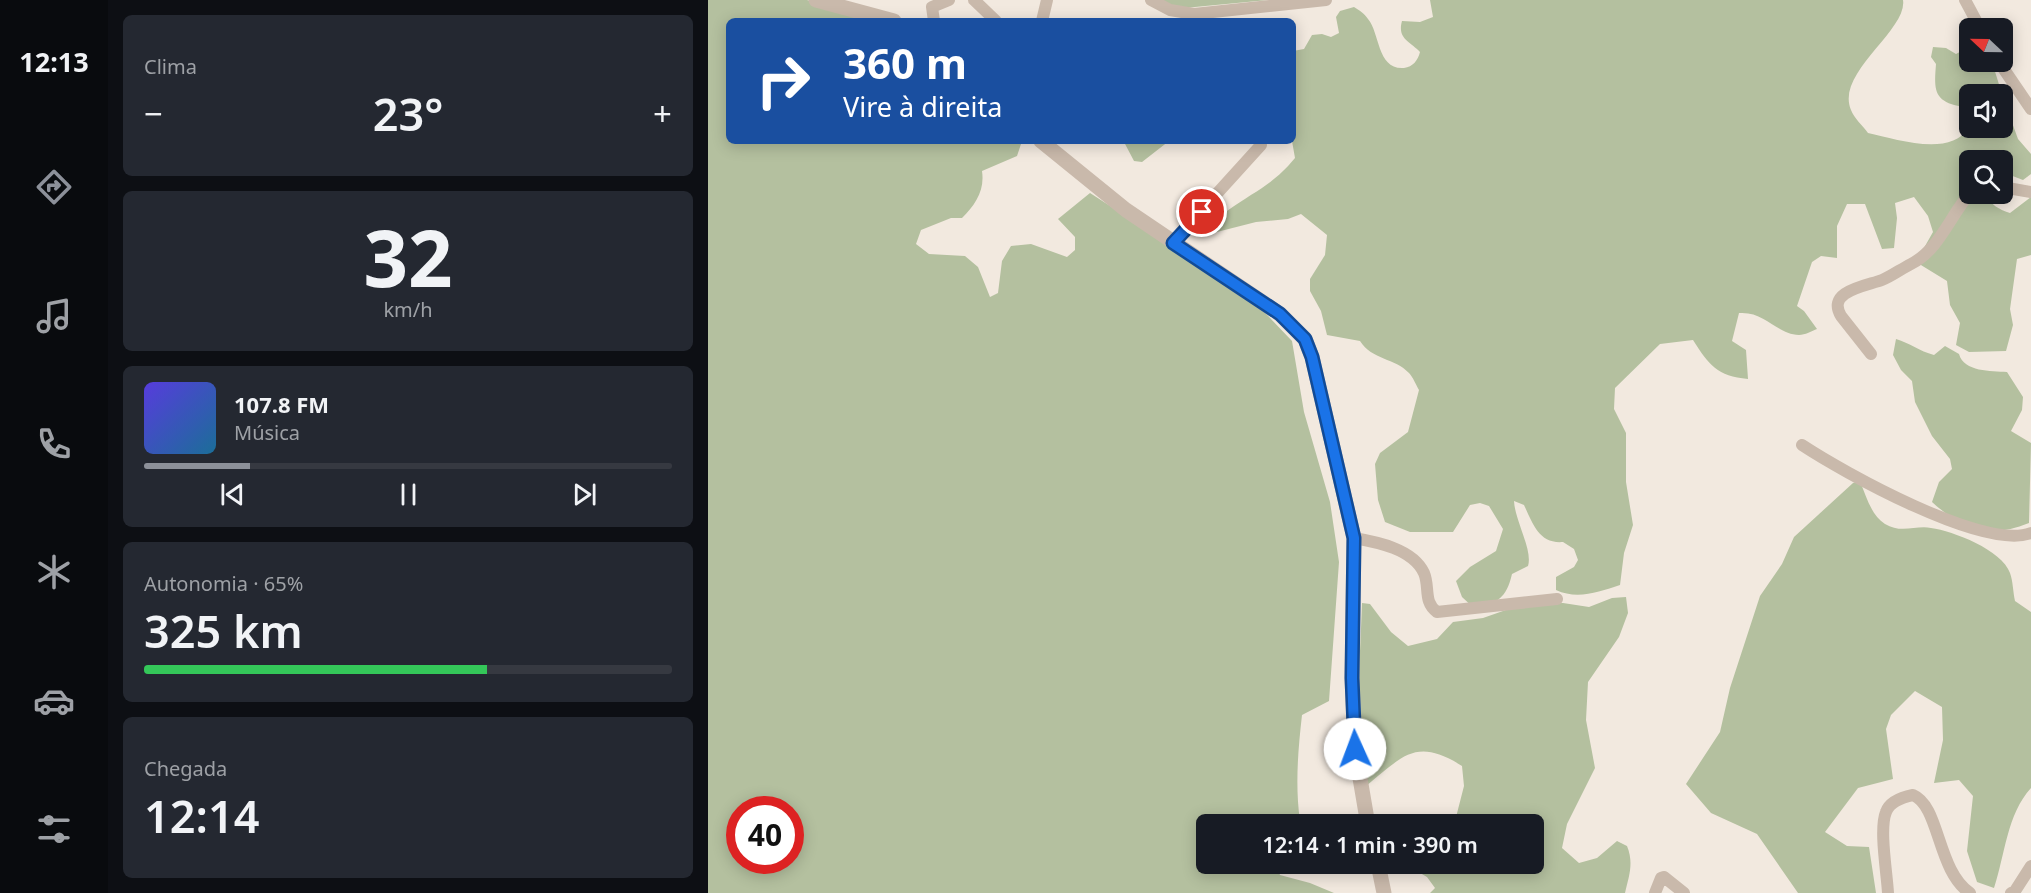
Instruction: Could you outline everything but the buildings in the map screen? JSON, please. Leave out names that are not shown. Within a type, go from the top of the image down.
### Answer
[{"type":"street","points":[[816,0],[883,18]]},
{"type":"street","points":[[934,18],[932,3],[949,0]]},
{"type":"street","points":[[974,0],[993,18]]},
{"type":"street","points":[[1043,18],[1047,0]]},
{"type":"street","points":[[1151,0],[1170,10],[1194,14],[1326,0]]},
{"type":"street","points":[[1965,0],[1975,18]]},
{"type":"street","points":[[2006,72],[2031,109]]},
{"type":"street","points":[[1045,144],[1126,210],[1280,314],[1305,339],[1312,357],[1354,538],[1352,678],[1355,749],[1366,814]]},
{"type":"street","points":[[1173,243],[1261,145]]},
{"type":"street","points":[[2013,189],[2031,192]]},
{"type":"street","points":[[1871,354],[1838,310],[1843,294],[1882,280],[1919,260],[1934,245],[1962,204]]},
{"type":"street","points":[[1802,445],[1847,474],[1906,503],[1967,526],[2024,536],[2031,533]]},
{"type":"street","points":[[1354,538],[1375,542],[1399,551],[1413,561],[1424,573],[1429,604],[1437,612],[1557,599]]},
{"type":"street","points":[[1888,893],[1884,824],[1886,812],[1892,804],[1913,795],[1928,807],[1941,852],[1954,875],[1970,893]]},
{"type":"street","points":[[2011,893],[2015,891],[2031,866]]},
{"type":"street","points":[[1380,874],[1384,893]]},
{"type":"street","points":[[1655,893],[1661,878],[1680,889]]},
{"type":"green space","points":[[708,0],[807,0],[867,18],[726,18],[726,144],[1021,144],[1017,156],[982,171],[982,185],[978,197],[962,218],[951,218],[921,230],[916,244],[929,254],[965,256],[978,267],[990,297],[998,293],[1002,261],[1011,246],[1031,244],[1067,257],[1075,250],[1075,237],[1058,219],[1090,193],[1248,295],[1292,341],[1304,412],[1330,502],[1339,562],[1329,701],[1302,715],[1298,768],[1299,814],[1196,814],[1196,874],[1280,874],[1334,893],[708,893]]},
{"type":"green space","points":[[1158,0],[1268,0],[1174,9]]},
{"type":"green space","points":[[1430,0],[1903,0],[1902,12],[1895,25],[1853,81],[1849,96],[1851,110],[1868,133],[1922,144],[1950,142],[1959,137],[2013,138],[2013,125],[2018,139],[2031,154],[2031,174],[2023,180],[2013,176],[2013,150],[1959,150],[1959,204],[1993,204],[2010,213],[2031,197],[2031,255],[2017,259],[2010,309],[2013,325],[2006,351],[1969,352],[1956,345],[1960,323],[1950,305],[1947,281],[1916,262],[1933,232],[1928,216],[1914,197],[1895,203],[1897,218],[1894,248],[1882,249],[1865,204],[1847,204],[1837,226],[1837,258],[1821,256],[1812,262],[1797,306],[1804,311],[1817,329],[1801,335],[1791,334],[1757,316],[1739,313],[1732,341],[1746,350],[1748,379],[1729,375],[1715,368],[1693,340],[1660,344],[1615,388],[1614,409],[1626,433],[1626,482],[1633,525],[1624,553],[1620,585],[1580,595],[1556,590],[1556,577],[1574,567],[1578,560],[1574,549],[1563,542],[1548,540],[1542,536],[1534,526],[1524,505],[1514,501],[1528,552],[1528,566],[1512,574],[1507,589],[1500,598],[1475,609],[1462,597],[1456,581],[1470,567],[1496,551],[1503,529],[1489,506],[1480,503],[1470,505],[1453,532],[1410,532],[1385,522],[1378,500],[1375,464],[1380,453],[1408,432],[1419,390],[1403,368],[1377,356],[1360,341],[1327,335],[1321,311],[1310,291],[1310,279],[1325,255],[1327,235],[1301,214],[1288,219],[1256,222],[1209,234],[1224,213],[1270,182],[1295,158],[1293,144],[1296,144],[1296,50],[1304,49],[1312,35],[1322,34],[1331,37],[1339,33],[1336,17],[1340,11],[1354,7],[1365,15],[1372,25],[1384,57],[1395,67],[1404,68],[1415,63],[1420,52],[1403,36],[1402,21],[1420,22],[1433,17]]},
{"type":"green space","points":[[1933,47],[1946,48],[1956,54],[1959,52],[1959,72],[1995,72],[1999,84],[1959,84],[1959,106],[1953,105],[1941,98],[1938,93],[1935,81],[1936,64],[1931,57]]},
{"type":"green space","points":[[1125,144],[1165,144],[1142,162],[1134,161]]},
{"type":"green space","points":[[1896,339],[1934,355],[1945,346],[1959,354],[1966,364],[1972,367],[1986,371],[2007,372],[2023,397],[2022,410],[2011,431],[2031,443],[2029,523],[2002,530],[1978,529],[1943,512],[1932,502],[1939,482],[1952,469],[1950,459],[1932,436],[1915,402],[1912,381],[1901,370],[1893,355]]},
{"type":"green space","points":[[1860,481],[1873,510],[1885,524],[1903,529],[1925,527],[1940,530],[1964,537],[1987,549],[2005,565],[2010,573],[2015,601],[2031,612],[2031,788],[2023,798],[2012,822],[1994,888],[1977,882],[1967,851],[1973,796],[1959,780],[1934,783],[1943,740],[1942,707],[1915,691],[1891,715],[1886,729],[1893,779],[1858,788],[1825,832],[1847,846],[1869,847],[1876,893],[1798,893],[1757,834],[1711,813],[1686,784],[1720,732],[1730,688],[1760,596],[1782,564],[1794,537],[1853,483]]},
{"type":"green space","points":[[1626,597],[1628,613],[1619,637],[1588,682],[1586,720],[1595,768],[1567,824],[1562,848],[1579,863],[1597,858],[1617,841],[1627,846],[1630,864],[1625,893],[1430,893],[1435,888],[1422,874],[1544,874],[1544,814],[1457,814],[1464,786],[1462,766],[1433,753],[1411,754],[1390,766],[1366,786],[1359,718],[1362,603],[1370,604],[1391,632],[1408,646],[1437,639],[1453,622],[1483,618],[1523,604],[1563,603],[1589,607],[1612,598]]},
{"type":"route","points":[[1202,212],[1173,243],[1280,314],[1297,328],[1305,339],[1312,357],[1354,538],[1352,678],[1355,749]]}]
